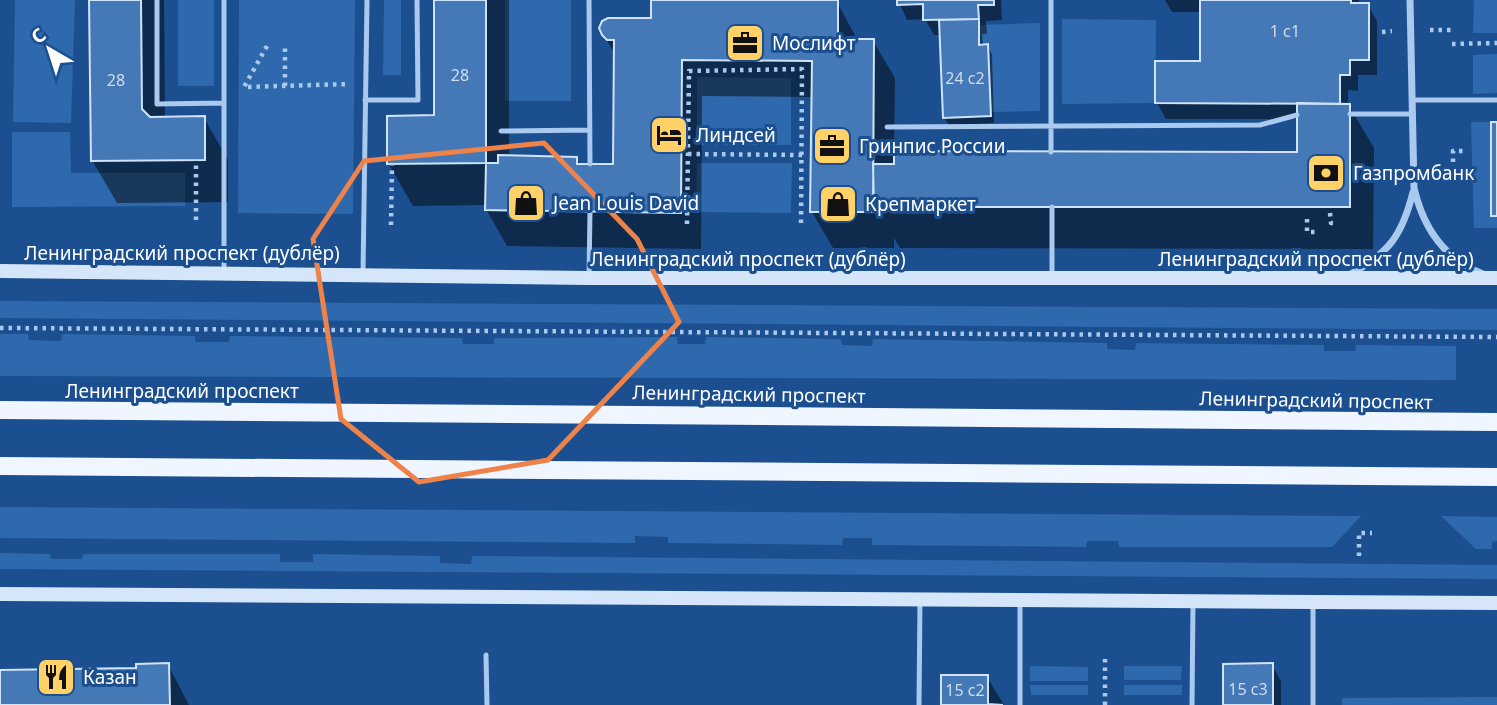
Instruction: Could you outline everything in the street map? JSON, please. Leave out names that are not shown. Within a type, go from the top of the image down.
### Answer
[{"type":"main road","name":"Ленинградский проспект (дублёр)","points":[[0,271],[589,278],[1495,278]]},
{"type":"main road","name":"Ленинградский проспект","points":[[0,411],[1497,422]]},
{"type":"main road","points":[[0,466],[1497,477]]},
{"type":"main road","points":[[0,594],[1497,603]]},
{"type":"street","points":[[1410,0],[1414,188],[1419,212],[1439,244],[1457,260],[1474,271],[1495,278]]},
{"type":"street","points":[[1343,279],[1373,262],[1391,246],[1401,230],[1414,188]]},
{"type":"lane","points":[[157,0],[157,104],[224,103]]},
{"type":"lane","points":[[224,0],[224,273]]},
{"type":"lane","points":[[363,274],[367,0]]},
{"type":"lane","points":[[365,100],[418,100],[418,0]]},
{"type":"lane","points":[[589,0],[590,164]]},
{"type":"lane","points":[[1051,0],[1051,152]]},
{"type":"lane","points":[[1412,100],[1497,100]]},
{"type":"lane","points":[[1350,114],[1413,114]]},
{"type":"lane","points":[[887,127],[1260,125],[1297,115]]},
{"type":"lane","points":[[501,131],[590,130]]},
{"type":"lane","points":[[1052,207],[1052,277]]},
{"type":"lane","points":[[589,278],[590,211]]},
{"type":"lane","points":[[919,705],[920,598]]},
{"type":"lane","points":[[1020,599],[1020,705]]},
{"type":"lane","points":[[1192,705],[1193,600]]},
{"type":"lane","points":[[1313,601],[1313,705]]},
{"type":"lane","points":[[486,655],[488,705]]},
{"type":"path","points":[[1430,30],[1451,30]]},
{"type":"path","points":[[1382,32],[1392,31]]},
{"type":"path","points":[[1452,44],[1497,43]]},
{"type":"path","points":[[267,46],[244,87],[366,84]]},
{"type":"path","points":[[285,46],[285,86]]},
{"type":"path","points":[[687,224],[689,71],[802,69],[801,223]]},
{"type":"path","points":[[1453,162],[1453,151],[1464,152]]},
{"type":"path","points":[[688,154],[802,155]]},
{"type":"path","points":[[196,160],[196,220]]},
{"type":"path","points":[[391,164],[391,225]]},
{"type":"path","points":[[1330,213],[1331,223],[1338,223]]},
{"type":"path","points":[[1307,219],[1307,232],[1318,232]]},
{"type":"path","points":[[0,328],[1497,337]]},
{"type":"path","points":[[1359,556],[1359,533],[1372,533]]},
{"type":"path","points":[[1105,657],[1105,705]]},
{"type":"highlighted area","points":[[544,143],[637,239],[679,322],[548,460],[419,482],[341,419],[313,239],[364,161]]},
{"type":"shaded area","points":[[15,0],[75,0],[71,123],[13,122]]},
{"type":"shaded area","points":[[178,0],[214,0],[214,86],[178,86]]},
{"type":"shaded area","points":[[239,0],[355,0],[353,214],[238,213]]},
{"type":"shaded area","points":[[384,0],[401,0],[401,75],[383,75]]},
{"type":"shaded area","points":[[505,0],[571,0],[571,101],[505,101]]},
{"type":"shaded area","points":[[1474,0],[1497,0],[1497,33],[1473,33]]},
{"type":"shaded area","points":[[1062,19],[1156,20],[1155,103],[1062,104]]},
{"type":"shaded area","points":[[1040,23],[1040,111],[991,112],[988,45],[979,45],[979,25]]},
{"type":"shaded area","points":[[1497,54],[1497,93],[1473,94],[1473,55]]},
{"type":"shaded area","points":[[697,77],[791,78],[791,145],[697,145]]},
{"type":"shaded area","points":[[1471,122],[1491,122],[1491,216],[1497,216],[1497,228],[1474,228]]},
{"type":"shaded area","points":[[12,132],[70,132],[71,173],[185,173],[185,206],[12,207]]},
{"type":"shaded area","points":[[697,163],[792,163],[791,213],[696,212]]},
{"type":"shaded area","points":[[0,301],[1497,309],[1497,330],[0,318]]},
{"type":"shaded area","points":[[0,334],[28,334],[29,340],[61,341],[62,334],[195,336],[195,342],[229,342],[230,336],[462,338],[463,344],[494,344],[494,338],[677,337],[678,344],[705,344],[706,337],[841,339],[842,345],[872,346],[873,339],[1107,343],[1107,349],[1135,350],[1136,343],[1324,345],[1324,351],[1355,351],[1356,345],[1456,346],[1456,380],[0,376]]},
{"type":"shaded area","points":[[0,507],[1361,516],[1332,547],[1119,547],[1118,541],[1087,541],[1086,547],[872,545],[872,538],[843,538],[842,545],[668,543],[668,537],[635,536],[635,543],[0,538]]},
{"type":"shaded area","points":[[1441,516],[1497,517],[1497,541],[1492,542],[1492,549],[1476,549]]},
{"type":"shaded area","points":[[0,553],[50,554],[51,559],[82,559],[83,554],[280,554],[280,562],[313,562],[313,554],[440,556],[440,563],[471,564],[472,556],[1497,565],[1497,579],[0,569]]},
{"type":"shaded area","points":[[1030,666],[1088,667],[1088,681],[1030,681]]},
{"type":"shaded area","points":[[1124,666],[1182,666],[1181,680],[1124,680]]},
{"type":"shaded area","points":[[1030,685],[1088,685],[1088,695],[1031,695]]},
{"type":"shaded area","points":[[1124,685],[1182,685],[1182,695],[1124,695]]},
{"type":"shaded area","points":[[1497,697],[1497,705],[1342,705],[1342,698]]},
{"type":"building","points":[[89,0],[141,0],[142,109],[150,117],[205,116],[205,160],[91,161]]},
{"type":"building","points":[[434,0],[486,0],[486,163],[387,164],[387,116],[434,115]]},
{"type":"building","points":[[651,0],[838,0],[838,39],[874,39],[873,212],[810,212],[812,61],[682,60],[681,213],[485,210],[486,163],[498,163],[498,155],[577,157],[577,164],[613,164],[614,40],[607,40],[599,28],[602,21],[608,18],[651,18]]},
{"type":"building","points":[[897,0],[994,0],[994,5],[978,5],[979,19],[923,20],[923,4],[897,5]]},
{"type":"building","points":[[1200,0],[1351,0],[1351,3],[1369,3],[1369,60],[1350,60],[1350,75],[1340,75],[1340,104],[1155,103],[1155,61],[1200,61]]},
{"type":"building","points":[[979,19],[979,45],[988,44],[991,116],[943,118],[939,20]]},
{"type":"building","points":[[1297,103],[1350,104],[1350,207],[874,207],[873,164],[894,164],[894,151],[1297,152]]},
{"type":"building","points":[[1491,122],[1497,122],[1497,216],[1491,216]]},
{"type":"building","points":[[169,663],[170,705],[0,705],[0,670],[136,668],[136,664]]},
{"type":"building","points":[[1273,663],[1273,705],[1223,705],[1223,664]]},
{"type":"building","points":[[941,675],[988,675],[988,704],[1003,705],[941,705]]},
{"type":"place","name":"Мослифт","points":[[745,43]]},
{"type":"place","name":"Линдсей","points":[[669,135]]},
{"type":"place","name":"Гринпис России","points":[[832,146]]},
{"type":"place","name":"Газпромбанк","points":[[1326,173]]},
{"type":"place","name":"Jean Louis David","points":[[526,203]]},
{"type":"place","name":"Крепмаркет","points":[[838,204]]},
{"type":"place","name":"Казан","points":[[56,677]]}]
